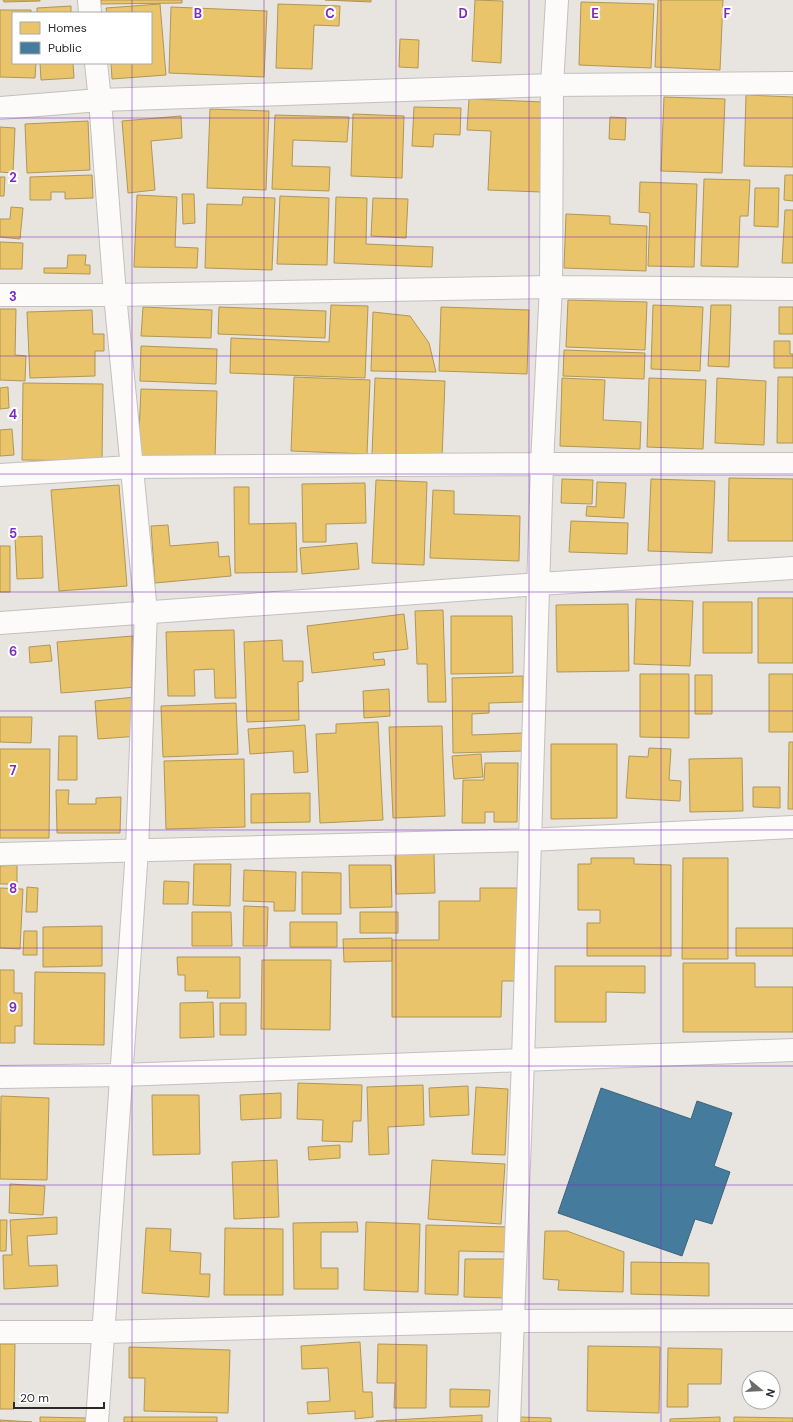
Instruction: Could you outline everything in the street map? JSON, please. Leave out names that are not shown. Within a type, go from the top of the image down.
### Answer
[{"type":"street","points":[[89,0],[90,12]]},
{"type":"street","points":[[509,1422],[523,1060],[542,464],[551,287],[552,85],[557,0]]},
{"type":"street","points":[[96,64],[115,295],[146,612],[137,850],[97,1422]]},
{"type":"street","points":[[0,108],[100,100],[552,85],[793,83]]},
{"type":"street","points":[[0,295],[115,295],[551,287],[793,289]]},
{"type":"street","points":[[0,475],[131,467],[793,464]]},
{"type":"street","points":[[0,623],[539,584],[793,568]]},
{"type":"street","points":[[0,854],[529,840],[793,827]]},
{"type":"street","points":[[0,1078],[121,1075],[793,1050]]},
{"type":"street","points":[[0,1332],[104,1332],[514,1321],[793,1320]]},
{"type":"building: Homes","points":[[3,0],[40,0],[40,1],[4,2]]},
{"type":"building: Homes","points":[[101,0],[182,0],[182,3],[101,4]]},
{"type":"building: Homes","points":[[325,0],[371,0],[371,2]]},
{"type":"building: Homes","points":[[475,0],[503,1],[501,63],[472,61]]},
{"type":"building: Homes","points":[[658,0],[723,0],[720,70],[655,67]]},
{"type":"building: Homes","points":[[581,2],[654,4],[651,68],[579,65]]},
{"type":"building: Homes","points":[[160,4],[166,75],[112,79],[111,64],[152,64],[152,12],[107,12],[106,8]]},
{"type":"building: Homes","points":[[278,4],[340,6],[339,26],[314,25],[312,69],[276,68]]},
{"type":"building: Homes","points":[[71,6],[71,12],[37,12],[37,8]]},
{"type":"building: Homes","points":[[171,7],[267,11],[264,77],[169,73]]},
{"type":"building: Homes","points":[[0,10],[31,10],[31,12],[12,12],[12,64],[36,64],[35,78],[0,77]]},
{"type":"building: Homes","points":[[400,39],[419,40],[418,68],[399,67]]},
{"type":"building: Homes","points":[[40,64],[73,64],[74,78],[41,80]]},
{"type":"building: Homes","points":[[746,95],[793,97],[793,167],[744,166]]},
{"type":"building: Homes","points":[[664,97],[725,99],[722,173],[661,171]]},
{"type":"building: Homes","points":[[469,99],[544,102],[541,192],[488,190],[491,131],[467,130]]},
{"type":"building: Homes","points":[[414,107],[461,108],[460,135],[434,134],[433,147],[412,146]]},
{"type":"building: Homes","points":[[210,109],[269,111],[266,190],[207,188]]},
{"type":"building: Homes","points":[[353,114],[404,116],[402,178],[351,176]]},
{"type":"building: Homes","points":[[275,115],[349,117],[347,142],[293,140],[292,166],[330,167],[329,191],[272,189]]},
{"type":"building: Homes","points":[[181,116],[182,138],[151,141],[155,190],[128,193],[122,121]]},
{"type":"building: Homes","points":[[610,117],[626,118],[625,140],[609,139]]},
{"type":"building: Homes","points":[[88,121],[90,170],[27,173],[25,124]]},
{"type":"building: Homes","points":[[0,127],[15,128],[13,173],[0,172]]},
{"type":"building: Homes","points":[[92,175],[93,198],[65,199],[65,192],[51,192],[51,200],[30,200],[30,177]]},
{"type":"building: Homes","points":[[785,175],[793,175],[793,201],[784,200]]},
{"type":"building: Homes","points":[[0,177],[5,177],[4,196],[0,196]]},
{"type":"building: Homes","points":[[704,179],[750,180],[748,216],[740,216],[738,267],[701,266]]},
{"type":"building: Homes","points":[[640,182],[697,184],[694,267],[648,266],[650,213],[639,212]]},
{"type":"building: Homes","points":[[755,188],[779,188],[778,227],[754,226]]},
{"type":"building: Homes","points":[[182,194],[194,194],[195,223],[183,224]]},
{"type":"building: Homes","points":[[137,195],[177,197],[175,247],[198,248],[197,268],[134,267]]},
{"type":"building: Homes","points":[[280,196],[329,198],[327,265],[277,264]]},
{"type":"building: Homes","points":[[243,197],[275,198],[272,270],[205,268],[207,204],[242,205]]},
{"type":"building: Homes","points":[[336,197],[367,198],[366,244],[433,247],[432,267],[334,263]]},
{"type":"building: Homes","points":[[373,198],[408,199],[406,238],[371,236]]},
{"type":"building: Homes","points":[[11,207],[23,208],[20,239],[0,237],[0,219],[10,219]]},
{"type":"building: Homes","points":[[785,210],[793,210],[793,263],[782,263]]},
{"type":"building: Homes","points":[[566,214],[610,216],[610,224],[647,226],[646,271],[564,268]]},
{"type":"building: Homes","points":[[0,242],[23,243],[22,269],[0,269]]},
{"type":"building: Homes","points":[[68,255],[86,255],[85,265],[90,265],[90,274],[44,273],[44,268],[67,268]]},
{"type":"building: Homes","points":[[568,300],[647,302],[645,350],[566,347]]},
{"type":"building: Homes","points":[[331,305],[368,306],[365,378],[230,373],[231,338],[329,342]]},
{"type":"building: Homes","points":[[653,305],[703,307],[700,371],[651,369]]},
{"type":"building: Homes","points":[[711,305],[731,305],[729,367],[708,366]]},
{"type":"building: Homes","points":[[143,307],[212,310],[211,338],[141,336]]},
{"type":"building: Homes","points":[[219,307],[326,311],[325,338],[218,334]]},
{"type":"building: Homes","points":[[441,307],[529,310],[527,374],[439,371]]},
{"type":"building: Homes","points":[[779,307],[793,307],[793,334],[779,334]]},
{"type":"building: Homes","points":[[0,309],[16,309],[15,355],[26,356],[25,381],[0,380]]},
{"type":"building: Homes","points":[[92,310],[93,334],[104,334],[104,351],[95,351],[95,376],[30,378],[27,312]]},
{"type":"building: Homes","points":[[373,312],[410,316],[429,343],[436,372],[371,371]]},
{"type":"building: Homes","points":[[774,341],[790,341],[790,354],[793,354],[793,368],[774,368]]},
{"type":"building: Homes","points":[[141,346],[217,349],[216,384],[140,381]]},
{"type":"building: Homes","points":[[564,350],[645,353],[644,379],[563,376]]},
{"type":"building: Homes","points":[[294,377],[370,380],[367,454],[291,451]]},
{"type":"building: Homes","points":[[778,377],[793,377],[793,443],[777,443]]},
{"type":"building: Homes","points":[[375,378],[445,381],[442,458],[372,455]]},
{"type":"building: Homes","points":[[562,378],[605,380],[603,420],[641,422],[640,449],[560,446]]},
{"type":"building: Homes","points":[[649,378],[706,380],[703,449],[647,447]]},
{"type":"building: Homes","points":[[717,378],[766,381],[764,445],[715,443]]},
{"type":"building: Homes","points":[[23,383],[103,384],[102,461],[22,460]]},
{"type":"building: Homes","points":[[8,387],[9,408],[0,409],[0,388]]},
{"type":"building: Homes","points":[[141,389],[217,391],[215,459],[138,456]]},
{"type":"building: Homes","points":[[12,429],[14,455],[0,456],[0,430]]},
{"type":"building: Homes","points":[[729,478],[793,479],[793,541],[728,541]]},
{"type":"building: Homes","points":[[562,479],[593,480],[592,504],[561,503]]},
{"type":"building: Homes","points":[[651,479],[715,481],[712,553],[648,551]]},
{"type":"building: Homes","points":[[376,480],[427,482],[424,565],[372,563]]},
{"type":"building: Homes","points":[[597,482],[626,483],[624,518],[586,516],[587,506],[596,507]]},
{"type":"building: Homes","points":[[365,483],[366,523],[326,524],[326,542],[303,542],[302,484]]},
{"type":"building: Homes","points":[[119,485],[127,586],[59,591],[51,490]]},
{"type":"building: Homes","points":[[234,487],[249,487],[249,524],[296,523],[297,572],[235,573]]},
{"type":"building: Homes","points":[[433,490],[454,491],[454,514],[520,516],[519,561],[430,558]]},
{"type":"building: Homes","points":[[571,521],[628,523],[627,554],[569,552]]},
{"type":"building: Homes","points":[[168,525],[170,546],[218,542],[219,557],[229,556],[231,576],[155,583],[151,526]]},
{"type":"building: Homes","points":[[42,536],[43,578],[17,579],[15,537]]},
{"type":"building: Homes","points":[[357,543],[359,569],[302,574],[300,548]]},
{"type":"building: Homes","points":[[0,546],[10,546],[10,592],[0,592]]},
{"type":"building: Homes","points":[[758,598],[793,598],[793,663],[758,663]]},
{"type":"building: Homes","points":[[636,599],[693,601],[690,666],[634,664]]},
{"type":"building: Homes","points":[[703,602],[752,602],[752,653],[703,653]]},
{"type":"building: Homes","points":[[628,604],[629,671],[557,672],[556,605]]},
{"type":"building: Homes","points":[[443,610],[446,702],[428,702],[427,664],[417,664],[415,611]]},
{"type":"building: Homes","points":[[404,614],[408,649],[373,653],[374,660],[384,659],[385,665],[312,673],[307,626]]},
{"type":"building: Homes","points":[[451,616],[512,616],[513,673],[451,674]]},
{"type":"building: Homes","points":[[234,630],[236,698],[215,698],[214,669],[194,670],[195,696],[168,696],[166,632]]},
{"type":"building: Homes","points":[[133,636],[137,687],[61,693],[57,642]]},
{"type":"building: Homes","points":[[282,640],[283,661],[303,661],[303,681],[298,682],[299,720],[247,722],[244,642]]},
{"type":"building: Homes","points":[[50,645],[52,661],[30,663],[29,647]]},
{"type":"building: Homes","points":[[640,674],[689,674],[689,738],[640,737]]},
{"type":"building: Homes","points":[[769,674],[793,674],[793,732],[769,732]]},
{"type":"building: Homes","points":[[695,675],[712,675],[712,714],[695,714]]},
{"type":"building: Homes","points":[[523,676],[523,702],[489,703],[489,713],[472,714],[472,735],[523,733],[523,751],[453,753],[452,678]]},
{"type":"building: Homes","points":[[389,689],[390,716],[364,718],[363,691]]},
{"type":"building: Homes","points":[[136,697],[139,736],[98,739],[95,701]]},
{"type":"building: Homes","points":[[236,703],[238,754],[163,757],[161,706]]},
{"type":"building: Homes","points":[[0,717],[32,717],[31,743],[0,742]]},
{"type":"building: Homes","points":[[378,722],[383,820],[320,823],[316,734],[336,733],[336,724]]},
{"type":"building: Homes","points":[[305,725],[308,772],[294,773],[293,751],[250,754],[248,729]]},
{"type":"building: Homes","points":[[442,726],[445,816],[393,818],[389,727]]},
{"type":"building: Homes","points":[[59,736],[77,736],[77,780],[58,780]]},
{"type":"building: Homes","points":[[789,742],[793,742],[793,809],[788,809]]},
{"type":"building: Homes","points":[[551,744],[617,744],[617,818],[551,819]]},
{"type":"building: Homes","points":[[649,748],[671,749],[669,780],[681,781],[680,801],[626,798],[629,756],[648,757]]},
{"type":"building: Homes","points":[[0,749],[50,749],[49,838],[0,838]]},
{"type":"building: Homes","points":[[481,754],[483,777],[454,779],[452,756]]},
{"type":"building: Homes","points":[[742,758],[743,811],[690,812],[689,759]]},
{"type":"building: Homes","points":[[244,759],[245,827],[166,829],[164,761]]},
{"type":"building: Homes","points":[[485,763],[518,763],[517,822],[494,822],[494,812],[485,812],[485,823],[462,823],[463,780],[484,780]]},
{"type":"building: Homes","points":[[753,787],[780,787],[780,808],[753,807]]},
{"type":"building: Homes","points":[[56,790],[69,790],[68,804],[96,804],[96,798],[121,797],[120,833],[57,833]]},
{"type":"building: Homes","points":[[310,793],[310,822],[251,823],[251,794]]},
{"type":"building: Homes","points":[[434,853],[435,893],[396,894],[395,854]]},
{"type":"building: Homes","points":[[591,858],[634,858],[634,864],[671,865],[671,956],[587,956],[587,923],[600,923],[600,910],[578,910],[578,864],[591,864]]},
{"type":"building: Homes","points":[[683,858],[728,858],[728,959],[682,959]]},
{"type":"building: Homes","points":[[194,864],[231,864],[230,906],[193,905]]},
{"type":"building: Homes","points":[[17,865],[17,884],[0,884],[0,866]]},
{"type":"building: Homes","points":[[349,865],[391,865],[392,907],[350,908]]},
{"type":"building: Homes","points":[[244,870],[296,872],[295,911],[274,911],[274,902],[243,901]]},
{"type":"building: Homes","points":[[302,872],[341,873],[341,914],[302,914]]},
{"type":"building: Homes","points":[[164,881],[189,882],[188,904],[163,904]]},
{"type":"building: Homes","points":[[27,887],[38,888],[37,912],[26,912]]},
{"type":"building: Homes","points":[[0,888],[23,889],[20,949],[0,948]]},
{"type":"building: Homes","points":[[480,888],[517,888],[516,981],[502,981],[501,1017],[392,1017],[392,940],[439,940],[439,901],[480,901]]},
{"type":"building: Homes","points":[[244,906],[268,907],[267,946],[243,946]]},
{"type":"building: Homes","points":[[192,912],[231,912],[232,946],[192,946]]},
{"type":"building: Homes","points":[[360,912],[398,912],[398,933],[360,933]]},
{"type":"building: Homes","points":[[290,922],[337,922],[337,947],[290,947]]},
{"type":"building: Homes","points":[[102,926],[102,966],[43,967],[43,927]]},
{"type":"building: Homes","points":[[736,928],[793,928],[793,956],[736,956]]},
{"type":"building: Homes","points":[[24,931],[37,931],[37,955],[23,955]]},
{"type":"building: Homes","points":[[392,938],[392,961],[344,962],[343,939]]},
{"type":"building: Homes","points":[[177,957],[240,957],[240,998],[207,998],[208,991],[185,991],[185,975],[178,975]]},
{"type":"building: Homes","points":[[262,960],[331,960],[330,1030],[261,1029]]},
{"type":"building: Homes","points":[[683,963],[755,963],[755,987],[793,987],[793,1032],[683,1032]]},
{"type":"building: Homes","points":[[555,966],[645,966],[645,993],[606,992],[606,1022],[555,1022]]},
{"type":"building: Homes","points":[[0,970],[14,970],[14,993],[22,993],[22,1026],[15,1026],[15,1043],[0,1043]]},
{"type":"building: Homes","points":[[35,972],[105,973],[104,1045],[34,1044]]},
{"type":"building: Homes","points":[[213,1002],[214,1037],[180,1038],[180,1003]]},
{"type":"building: Homes","points":[[220,1003],[246,1003],[246,1035],[220,1035]]},
{"type":"building: Homes","points":[[298,1083],[362,1085],[361,1121],[353,1121],[352,1142],[322,1141],[323,1120],[297,1119]]},
{"type":"building: Homes","points":[[423,1085],[424,1125],[388,1127],[389,1154],[369,1155],[367,1087]]},
{"type":"building: Homes","points":[[468,1086],[469,1115],[430,1117],[429,1088]]},
{"type":"building: Homes","points":[[476,1087],[508,1089],[505,1155],[472,1154]]},
{"type":"building: Homes","points":[[281,1093],[281,1118],[241,1120],[240,1095]]},
{"type":"building: Homes","points":[[152,1095],[199,1095],[200,1154],[153,1155]]},
{"type":"building: Homes","points":[[1,1096],[49,1098],[47,1180],[0,1179]]},
{"type":"building: Homes","points":[[340,1145],[340,1158],[309,1160],[308,1147]]},
{"type":"building: Homes","points":[[277,1160],[279,1217],[234,1219],[232,1162]]},
{"type":"building: Homes","points":[[432,1160],[505,1164],[501,1224],[428,1219]]},
{"type":"building: Homes","points":[[10,1184],[45,1186],[43,1215],[9,1213]]},
{"type":"building: Homes","points":[[57,1217],[57,1234],[27,1236],[29,1266],[57,1265],[58,1286],[4,1289],[3,1255],[12,1255],[10,1220]]},
{"type":"building: Homes","points":[[0,1220],[7,1220],[6,1251],[0,1251]]},
{"type":"building: Homes","points":[[357,1222],[358,1232],[321,1232],[321,1268],[338,1268],[338,1289],[294,1289],[293,1223]]},
{"type":"building: Homes","points":[[366,1222],[420,1224],[418,1292],[364,1290]]},
{"type":"building: Homes","points":[[426,1225],[509,1227],[508,1252],[459,1251],[458,1295],[425,1294]]},
{"type":"building: Homes","points":[[146,1228],[171,1229],[170,1251],[201,1253],[200,1274],[210,1274],[209,1297],[142,1293]]},
{"type":"building: Homes","points":[[225,1228],[283,1229],[283,1295],[224,1295]]},
{"type":"building: Homes","points":[[545,1231],[567,1231],[624,1252],[623,1292],[558,1290],[559,1280],[543,1279]]},
{"type":"building: Homes","points":[[465,1259],[509,1259],[508,1298],[464,1297]]},
{"type":"building: Homes","points":[[631,1262],[709,1263],[709,1296],[631,1294]]},
{"type":"building: Homes","points":[[360,1342],[363,1392],[372,1392],[373,1417],[355,1419],[355,1411],[308,1414],[307,1402],[330,1401],[328,1368],[302,1369],[301,1346]]},
{"type":"building: Homes","points":[[0,1344],[15,1344],[14,1409],[0,1409]]},
{"type":"building: Homes","points":[[378,1344],[427,1345],[426,1408],[394,1408],[395,1383],[377,1383]]},
{"type":"building: Homes","points":[[588,1346],[660,1347],[659,1413],[587,1411]]},
{"type":"building: Homes","points":[[129,1347],[230,1350],[228,1413],[144,1411],[145,1378],[129,1378]]},
{"type":"building: Homes","points":[[668,1348],[722,1349],[721,1384],[688,1384],[688,1407],[667,1407]]},
{"type":"building: Homes","points":[[450,1389],[490,1390],[489,1407],[450,1407]]},
{"type":"building: Homes","points":[[482,1415],[482,1422],[376,1422],[376,1421]]},
{"type":"building: Homes","points":[[40,1417],[86,1418],[85,1422],[40,1422]]},
{"type":"building: Homes","points":[[124,1417],[217,1417],[217,1422],[124,1422]]},
{"type":"building: Homes","points":[[519,1417],[551,1418],[551,1422],[519,1422]]},
{"type":"building: Homes","points":[[720,1417],[720,1422],[670,1422],[670,1419]]},
{"type":"building: Homes","points":[[734,1417],[793,1418],[793,1422],[734,1422]]},
{"type":"building: Homes","points":[[0,1420],[32,1422],[0,1422]]},
{"type":"building: Public","points":[[601,1088],[691,1119],[697,1101],[732,1113],[714,1166],[730,1172],[712,1224],[695,1219],[682,1256],[558,1213]]}]
